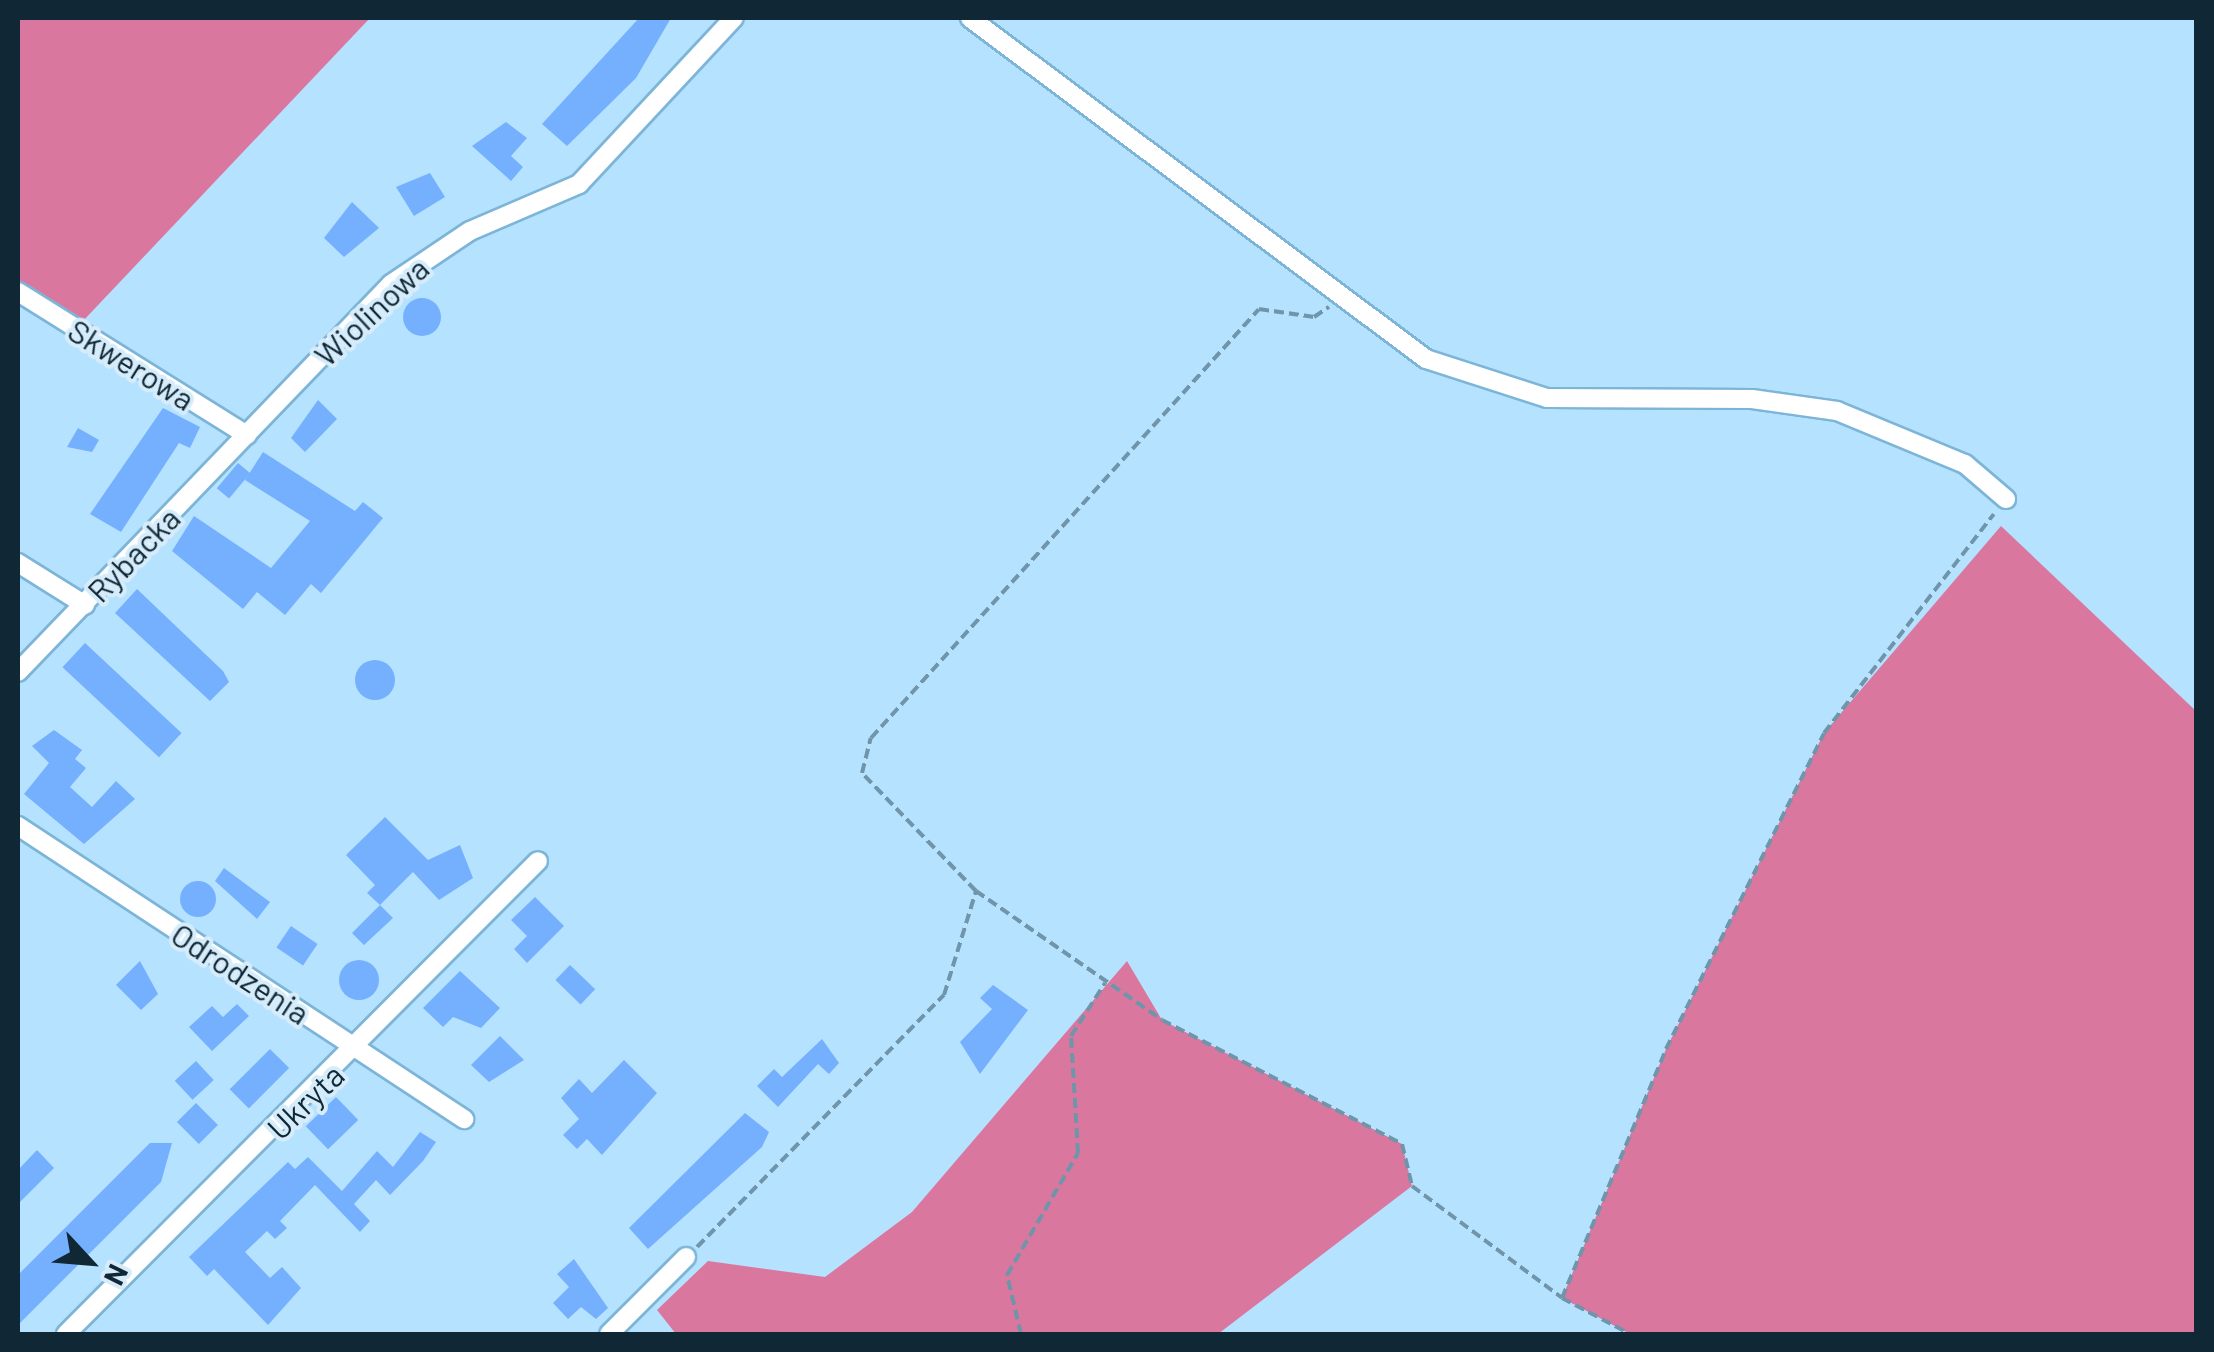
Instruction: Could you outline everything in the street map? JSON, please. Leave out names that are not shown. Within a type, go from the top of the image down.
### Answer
[{"type":"street","name":"Wiolinowa","points":[[247,435],[390,284],[470,231],[580,184],[734,18]]},
{"type":"street","points":[[970,18],[1410,352],[1519,392],[1837,411],[1965,464],[2006,500]]},
{"type":"street","name":"Skwerowa","points":[[18,292],[247,435]]},
{"type":"street","name":"Rybacka","points":[[18,672],[247,435]]},
{"type":"street","points":[[18,564],[85,605]]},
{"type":"street","name":"Odrodzenia","points":[[18,826],[464,1118]]},
{"type":"street","name":"Ukryta","points":[[66,1334],[358,1049],[538,862]]},
{"type":"street","points":[[610,1334],[686,1258]]},
{"type":"path","points":[[1336,298],[1314,316],[1259,309],[870,738],[862,773],[976,891],[1104,983],[1402,1144],[1412,1186],[1562,1298],[1630,1334]]},
{"type":"path","points":[[1562,1298],[1666,1048],[1824,733],[2006,500]]},
{"type":"path","points":[[686,1258],[944,996],[976,891]]},
{"type":"path","points":[[1022,1334],[1007,1275],[1078,1153],[1072,1036],[1104,983]]},
{"type":"shaded area","points":[[18,18],[370,18],[82,322],[18,283]]},
{"type":"shaded area","points":[[2001,526],[2196,711],[2196,1334],[1630,1334],[1562,1298],[1666,1049],[1824,733]]},
{"type":"shaded area","points":[[1127,961],[1162,1020],[1402,1144],[1412,1186],[1218,1334],[676,1334],[657,1310],[708,1261],[825,1277],[912,1212]]},
{"type":"building","points":[[639,18],[671,18],[636,78],[567,146],[542,124]]},
{"type":"building","points":[[506,122],[527,138],[511,156],[523,167],[511,181],[472,146]]},
{"type":"building","points":[[430,173],[445,197],[414,216],[396,187]]},
{"type":"building","points":[[352,202],[379,228],[344,257],[324,238]]},
{"type":"building","points":[[422,298],[436,303],[441,317],[436,331],[422,336],[408,331],[403,317],[408,303]]},
{"type":"building","points":[[318,400],[337,419],[305,452],[291,438]]},
{"type":"building","points":[[163,408],[200,427],[190,448],[179,443],[121,532],[90,514]]},
{"type":"building","points":[[78,428],[99,440],[92,452],[67,447]]},
{"type":"building","points":[[263,452],[355,511],[363,502],[383,518],[321,593],[311,584],[285,615],[257,592],[243,609],[172,551],[194,516],[271,568],[310,521],[245,480]]},
{"type":"building","points":[[238,463],[250,473],[229,499],[217,488]]},
{"type":"building","points":[[137,589],[223,671],[229,682],[210,701],[115,613]]},
{"type":"building","points":[[85,643],[182,733],[159,757],[62,667]]},
{"type":"building","points":[[375,660],[389,666],[395,680],[389,694],[375,700],[361,694],[355,680],[361,666]]},
{"type":"building","points":[[54,730],[82,750],[75,759],[86,768],[70,787],[92,807],[116,781],[135,799],[84,844],[24,794],[49,763],[32,746]]},
{"type":"building","points":[[385,817],[428,860],[460,845],[473,878],[439,900],[413,872],[380,905],[367,893],[375,885],[346,855]]},
{"type":"building","points":[[224,868],[270,902],[257,919],[215,881]]},
{"type":"building","points":[[198,881],[211,886],[216,899],[211,912],[198,917],[185,912],[180,899],[185,886]]},
{"type":"building","points":[[535,897],[564,926],[527,963],[514,949],[527,936],[511,920]]},
{"type":"building","points":[[380,905],[393,918],[364,945],[352,933]]},
{"type":"building","points":[[291,926],[318,944],[303,965],[276,948]]},
{"type":"building","points":[[359,960],[373,966],[379,980],[373,994],[359,1000],[345,994],[339,980],[345,966]]},
{"type":"building","points":[[140,961],[158,994],[141,1010],[116,985]]},
{"type":"building","points":[[570,965],[595,989],[581,1004],[555,980]]},
{"type":"building","points":[[460,971],[500,1008],[481,1028],[453,1017],[443,1027],[423,1008]]},
{"type":"building","points":[[993,985],[1028,1010],[980,1074],[960,1042],[992,1009],[980,998]]},
{"type":"building","points":[[237,1004],[249,1016],[212,1051],[189,1027],[212,1006],[223,1017]]},
{"type":"building","points":[[500,1036],[524,1060],[489,1082],[471,1065]]},
{"type":"building","points":[[822,1039],[839,1063],[829,1074],[818,1064],[778,1107],[757,1086],[774,1069],[782,1077]]},
{"type":"building","points":[[270,1049],[289,1068],[249,1108],[230,1089]]},
{"type":"building","points":[[624,1060],[657,1093],[602,1155],[587,1139],[577,1149],[563,1135],[579,1119],[561,1098],[579,1079],[592,1093]]},
{"type":"building","points":[[196,1061],[214,1080],[193,1100],[175,1081]]},
{"type":"building","points":[[336,1097],[358,1120],[328,1149],[306,1126]]},
{"type":"building","points":[[196,1103],[218,1125],[199,1144],[177,1122]]},
{"type":"building","points":[[745,1113],[769,1132],[762,1147],[648,1249],[629,1228]]},
{"type":"building","points":[[420,1132],[436,1142],[423,1161],[390,1195],[376,1180],[354,1204],[370,1221],[360,1232],[315,1185],[280,1221],[287,1228],[275,1239],[267,1231],[245,1252],[270,1278],[282,1267],[301,1288],[268,1325],[214,1269],[207,1276],[189,1257],[288,1162],[295,1169],[308,1157],[342,1191],[377,1151],[393,1167]]},
{"type":"building","points":[[150,1143],[172,1143],[161,1182],[18,1325],[18,1275]]},
{"type":"building","points":[[37,1150],[54,1168],[18,1204],[18,1170]]},
{"type":"building","points":[[574,1259],[608,1308],[596,1319],[581,1307],[568,1319],[553,1303],[569,1287],[557,1274]]}]
